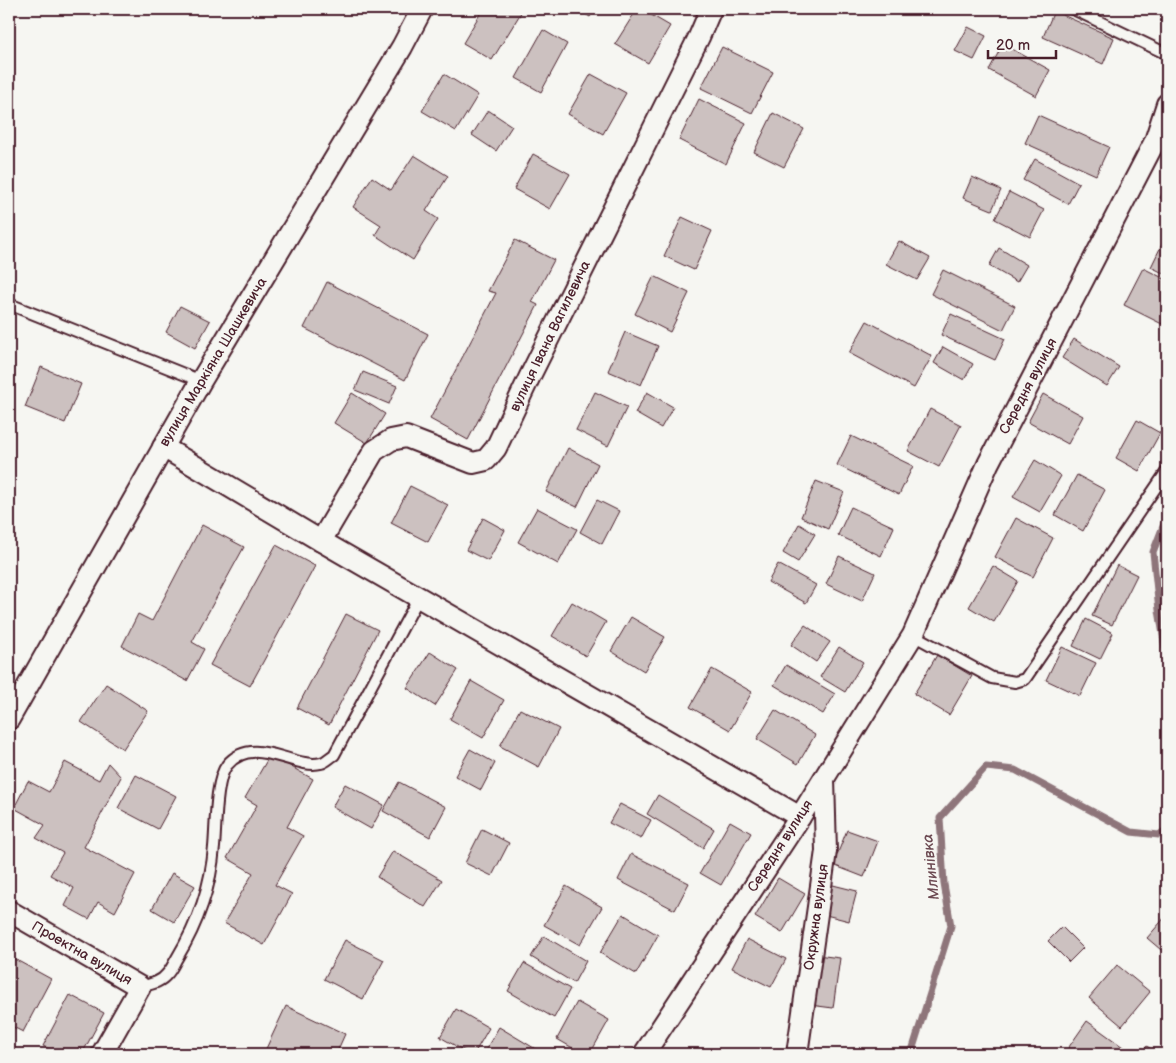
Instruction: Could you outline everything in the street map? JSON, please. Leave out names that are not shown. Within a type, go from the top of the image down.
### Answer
[{"type":"street","name":"вулиця Маркіяна Шашкевича","points":[[9,718],[201,381],[402,47],[422,9]]},
{"type":"street","name":"вулиця Івана Вагилевича","points":[[321,541],[374,451],[391,440],[406,437],[473,463],[486,460],[496,448],[534,367],[699,37],[711,9]]},
{"type":"street","name":"Середня вулиця","points":[[644,1054],[800,817],[913,635],[988,464],[1161,144],[1167,104]]},
{"type":"street","points":[[163,447],[321,541],[800,817]]},
{"type":"street","name":"Окружна вулиця","points":[[797,1054],[826,850],[824,779]]},
{"type":"street","name":"Проектна вулиця","points":[[9,911],[140,986],[102,1054]]},
{"type":"lane","points":[[1073,9],[1167,54]]},
{"type":"lane","points":[[9,304],[201,381]]},
{"type":"lane","points":[[913,635],[992,678],[1015,682],[1025,678],[1167,472]]},
{"type":"lane","points":[[140,986],[155,984],[167,975],[186,943],[198,916],[207,890],[214,849],[216,808],[221,778],[227,765],[239,756],[252,752],[266,752],[307,764],[322,763],[334,755],[419,597]]},
{"type":"building","points":[[483,9],[519,9],[522,11],[492,60],[463,43]]},
{"type":"building","points":[[577,9],[595,9],[590,17]]},
{"type":"building","points":[[637,9],[641,9],[670,26],[648,63],[615,44]]},
{"type":"building","points":[[1054,11],[1114,38],[1103,64],[1043,37]]},
{"type":"building","points":[[968,27],[986,36],[974,60],[955,51]]},
{"type":"building","points":[[543,30],[567,44],[541,92],[516,78]]},
{"type":"building","points":[[1003,44],[1050,70],[1036,96],[989,70]]},
{"type":"building","points":[[722,47],[773,72],[752,113],[701,88]]},
{"type":"building","points":[[444,74],[478,95],[456,131],[422,111]]},
{"type":"building","points":[[591,74],[626,93],[603,134],[568,114]]},
{"type":"building","points":[[699,99],[746,123],[726,164],[679,140]]},
{"type":"building","points":[[488,110],[512,126],[496,151],[472,135]]},
{"type":"building","points":[[773,113],[804,129],[784,167],[754,152]]},
{"type":"building","points":[[1038,115],[1109,147],[1096,175],[1025,143]]},
{"type":"building","points":[[533,154],[570,174],[550,209],[514,189]]},
{"type":"building","points":[[414,155],[448,176],[426,211],[438,219],[413,260],[375,235],[381,225],[353,207],[372,177],[391,190]]},
{"type":"building","points":[[1035,159],[1079,183],[1068,204],[1023,180]]},
{"type":"building","points":[[972,177],[1001,190],[992,210],[963,198]]},
{"type":"building","points":[[1167,183],[1167,201],[1160,198]]},
{"type":"building","points":[[1009,192],[1044,210],[1030,237],[995,219]]},
{"type":"building","points":[[682,217],[712,231],[694,270],[664,256]]},
{"type":"building","points":[[1167,236],[1167,275],[1151,267]]},
{"type":"building","points":[[515,240],[554,260],[532,302],[538,305],[468,440],[430,419],[496,293],[488,291]]},
{"type":"building","points":[[899,241],[930,258],[917,280],[886,264]]},
{"type":"building","points":[[999,248],[1027,265],[1017,282],[989,266]]},
{"type":"building","points":[[1143,268],[1167,280],[1167,314],[1162,324],[1124,305]]},
{"type":"building","points":[[943,270],[1015,306],[1003,330],[931,294]]},
{"type":"building","points":[[654,276],[689,293],[670,332],[635,314]]},
{"type":"building","points":[[327,282],[428,334],[405,380],[304,328]]},
{"type":"building","points":[[180,306],[210,321],[195,348],[166,332]]},
{"type":"building","points":[[951,314],[1005,339],[995,360],[941,335]]},
{"type":"building","points":[[867,321],[932,356],[914,388],[849,353]]},
{"type":"building","points":[[625,332],[658,346],[641,385],[608,371]]},
{"type":"building","points":[[1074,339],[1119,367],[1107,386],[1062,358]]},
{"type":"building","points":[[943,347],[973,364],[964,380],[934,363]]},
{"type":"building","points":[[41,367],[81,384],[65,423],[25,407]]},
{"type":"building","points":[[363,372],[397,386],[389,404],[355,390]]},
{"type":"building","points":[[595,392],[627,407],[608,446],[576,430]]},
{"type":"building","points":[[647,392],[673,407],[661,428],[635,413]]},
{"type":"building","points":[[352,393],[385,414],[367,443],[334,423]]},
{"type":"building","points":[[1043,394],[1083,416],[1068,444],[1028,422]]},
{"type":"building","points":[[930,409],[961,425],[939,467],[908,451]]},
{"type":"building","points":[[1137,420],[1160,433],[1139,471],[1116,458]]},
{"type":"building","points":[[851,436],[913,466],[899,495],[837,465]]},
{"type":"building","points":[[568,448],[598,464],[577,507],[546,492]]},
{"type":"building","points":[[1035,460],[1061,476],[1040,512],[1013,497]]},
{"type":"building","points":[[1077,475],[1105,490],[1083,531],[1055,515]]},
{"type":"building","points":[[816,481],[844,492],[828,529],[801,517]]},
{"type":"building","points":[[410,486],[448,505],[428,542],[391,523]]},
{"type":"building","points":[[597,500],[619,511],[602,544],[580,532]]},
{"type":"building","points":[[851,507],[894,527],[881,556],[838,535]]},
{"type":"building","points":[[537,508],[577,529],[558,564],[518,542]]},
{"type":"building","points":[[483,518],[505,530],[488,561],[466,550]]},
{"type":"building","points":[[1016,518],[1053,538],[1033,577],[995,557]]},
{"type":"building","points":[[799,524],[815,534],[798,562],[783,553]]},
{"type":"building","points":[[202,525],[244,547],[192,642],[204,649],[187,681],[122,646],[138,614],[152,621]]},
{"type":"building","points":[[276,545],[315,566],[250,686],[210,665]]},
{"type":"building","points":[[839,556],[875,573],[862,601],[826,584]]},
{"type":"building","points":[[778,564],[816,585],[806,603],[768,582]]},
{"type":"building","points":[[1117,565],[1137,575],[1112,625],[1092,616]]},
{"type":"building","points":[[993,566],[1018,581],[994,622],[969,607]]},
{"type":"building","points":[[572,602],[606,622],[586,656],[552,636]]},
{"type":"building","points":[[346,614],[378,630],[329,725],[297,708]]},
{"type":"building","points":[[631,617],[665,637],[644,671],[611,651]]},
{"type":"building","points":[[1086,619],[1113,633],[1100,659],[1073,646]]},
{"type":"building","points":[[805,625],[830,642],[816,662],[791,645]]},
{"type":"building","points":[[839,647],[863,662],[845,692],[820,677]]},
{"type":"building","points":[[1062,647],[1096,663],[1080,696],[1046,680]]},
{"type":"building","points":[[430,652],[458,670],[435,706],[407,688]]},
{"type":"building","points":[[937,655],[972,676],[949,715],[914,694]]},
{"type":"building","points":[[786,665],[835,694],[823,714],[774,685]]},
{"type":"building","points":[[712,669],[752,692],[730,730],[690,707]]},
{"type":"building","points":[[471,681],[504,700],[483,738],[450,719]]},
{"type":"building","points":[[106,684],[148,711],[123,749],[81,722]]},
{"type":"building","points":[[520,709],[559,729],[539,767],[500,746]]},
{"type":"building","points":[[775,710],[815,735],[798,764],[757,739]]},
{"type":"building","points":[[470,749],[495,763],[481,790],[455,776]]},
{"type":"building","points":[[270,755],[313,779],[287,827],[303,836],[275,885],[292,894],[264,945],[224,923],[253,873],[227,858],[257,805],[245,798]]},
{"type":"building","points":[[65,762],[99,780],[108,763],[121,777],[84,847],[135,874],[115,912],[98,902],[89,919],[65,906],[74,888],[50,875],[63,853],[36,838],[45,825],[14,808],[28,781],[49,792]]},
{"type":"building","points":[[136,775],[176,796],[158,829],[118,808]]},
{"type":"building","points":[[399,782],[446,807],[430,837],[383,811]]},
{"type":"building","points":[[345,784],[384,805],[371,829],[332,807]]},
{"type":"building","points":[[658,795],[714,829],[703,848],[647,814]]},
{"type":"building","points":[[620,804],[651,820],[641,839],[609,823]]},
{"type":"building","points":[[730,821],[751,833],[721,885],[700,873]]},
{"type":"building","points":[[482,829],[509,843],[492,876],[465,863]]},
{"type":"building","points":[[847,830],[878,841],[864,877],[833,865]]},
{"type":"building","points":[[393,851],[442,880],[425,907],[377,877]]},
{"type":"building","points":[[631,854],[689,883],[675,910],[618,880]]},
{"type":"building","points":[[172,873],[195,886],[174,922],[152,909]]},
{"type":"building","points":[[778,878],[805,894],[782,933],[755,917]]},
{"type":"building","points":[[829,884],[857,891],[849,921],[822,914]]},
{"type":"building","points":[[566,886],[602,907],[580,945],[544,925]]},
{"type":"building","points":[[623,914],[658,935],[636,974],[600,953]]},
{"type":"building","points":[[1167,915],[1167,955],[1147,938]]},
{"type":"building","points":[[1062,927],[1083,948],[1069,962],[1048,941]]},
{"type":"building","points":[[544,936],[586,961],[574,983],[531,957]]},
{"type":"building","points":[[747,939],[786,959],[771,987],[732,968]]},
{"type":"building","points":[[345,940],[384,960],[363,999],[324,979]]},
{"type":"building","points":[[817,955],[840,958],[833,1008],[810,1005]]},
{"type":"building","points":[[9,956],[51,979],[23,1032],[9,1025]]},
{"type":"building","points":[[524,963],[570,989],[554,1018],[508,991]]},
{"type":"building","points":[[1117,965],[1150,992],[1122,1026],[1089,998]]},
{"type":"building","points":[[70,995],[104,1013],[82,1054],[59,1054],[43,1046]]},
{"type":"building","points":[[577,1002],[609,1020],[590,1054],[583,1054],[557,1039]]},
{"type":"building","points":[[286,1006],[345,1034],[336,1054],[264,1053]]},
{"type":"building","points":[[456,1009],[489,1028],[474,1054],[470,1054],[440,1037]]},
{"type":"building","points":[[1087,1021],[1123,1047],[1118,1054],[1064,1054]]},
{"type":"building","points":[[499,1027],[544,1054],[483,1054]]},
{"type":"building","points":[[1147,1046],[1157,1054],[1140,1054]]},
{"type":"waterway","name":"Млинівка","points":[[1167,516],[1153,552],[1167,661]]},
{"type":"waterway","name":"Млинівка","points":[[911,1054],[951,926],[944,884],[940,818],[986,767],[1015,770],[1131,832],[1159,835],[1167,829]]}]
